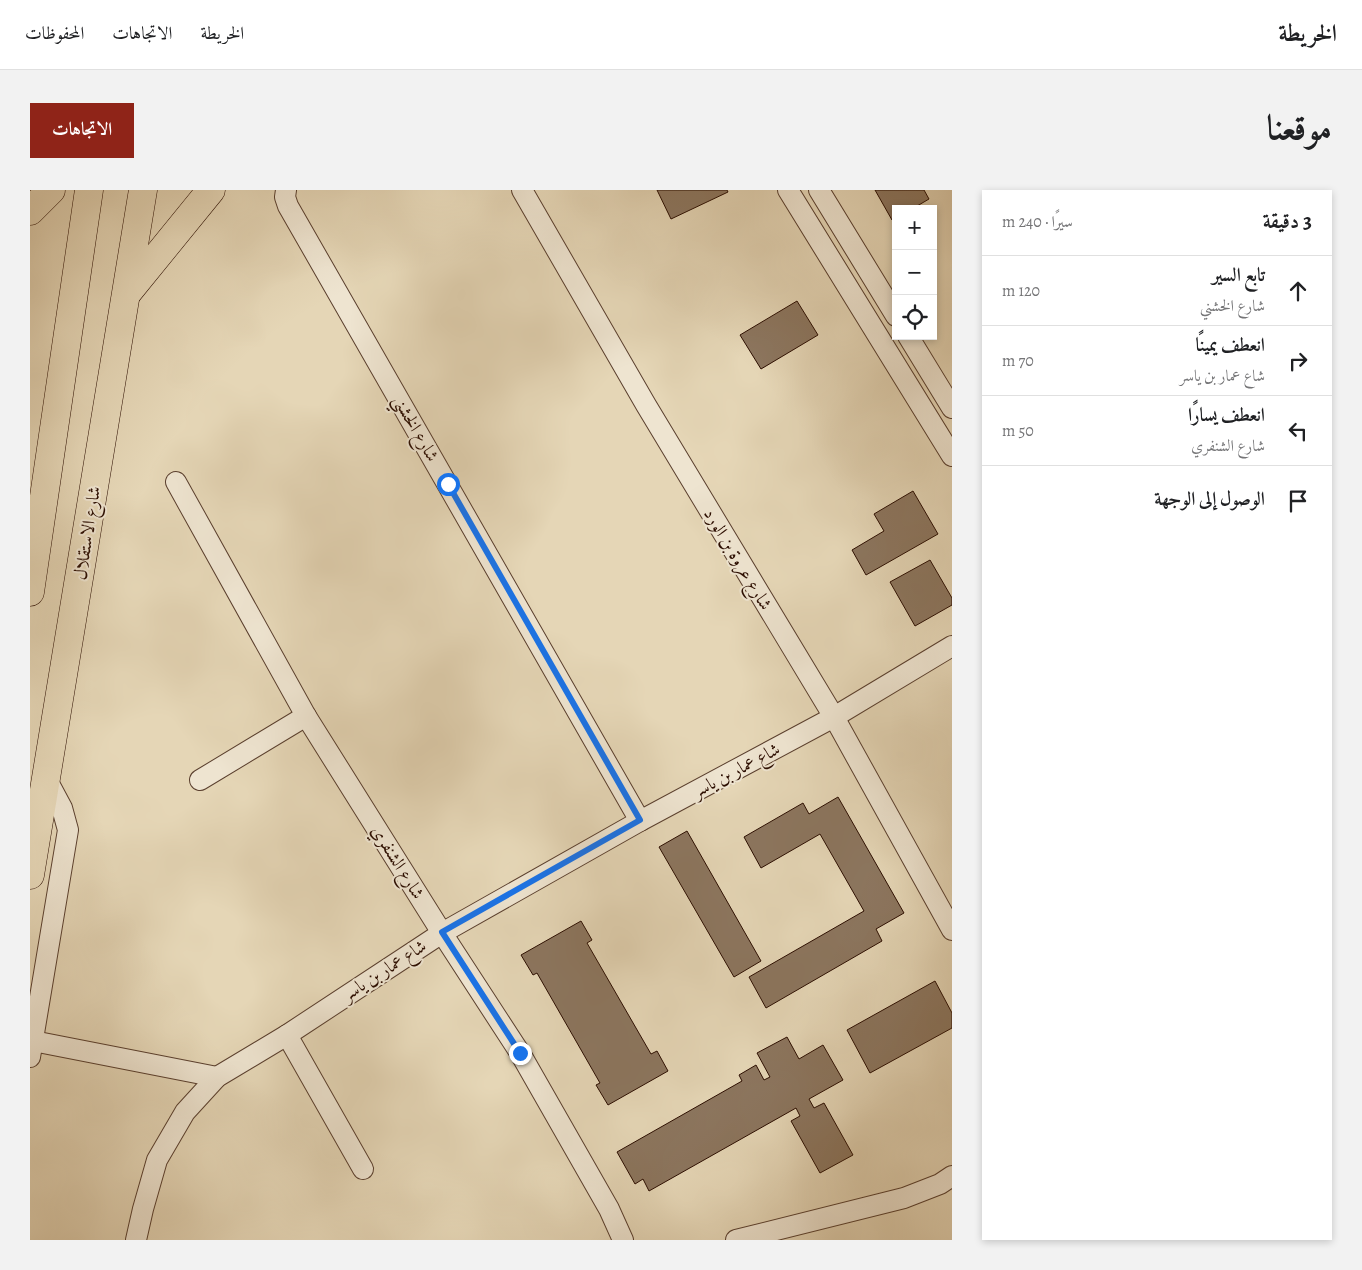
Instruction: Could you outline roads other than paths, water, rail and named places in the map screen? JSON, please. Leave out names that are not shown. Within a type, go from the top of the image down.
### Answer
[{"type":"highway","points":[[30,211],[51,190]]},
{"type":"highway","points":[[30,592],[89,190]]},
{"type":"highway","name":"شارع الاستقلال","points":[[30,875],[143,190]]},
{"type":"highway","points":[[126,293],[211,190]]},
{"type":"street","name":"شارع الخشني","points":[[286,190],[285,197],[288,206],[640,820]]},
{"type":"street","name":"شارع عروة بن الورد","points":[[522,190],[646,405],[834,717],[952,930]]},
{"type":"street","points":[[788,190],[952,456]]},
{"type":"street","points":[[819,190],[892,309]]},
{"type":"street","points":[[910,340],[952,408]]},
{"type":"street","name":"شارع الشنفري","points":[[176,482],[306,716],[520,1053],[609,1209],[623,1240]]},
{"type":"street","name":"شاع عمار بن ياسر","points":[[136,1240],[157,1160],[186,1112],[217,1077],[287,1035],[442,932],[640,820],[834,717],[952,646]]},
{"type":"street","points":[[200,780],[306,716]]},
{"type":"street","points":[[47,780],[62,808],[68,830],[32,1049],[217,1077]]},
{"type":"street","points":[[287,1035],[362,1169]]},
{"type":"street","points":[[736,1240],[904,1198],[940,1184],[952,1176]]}]
